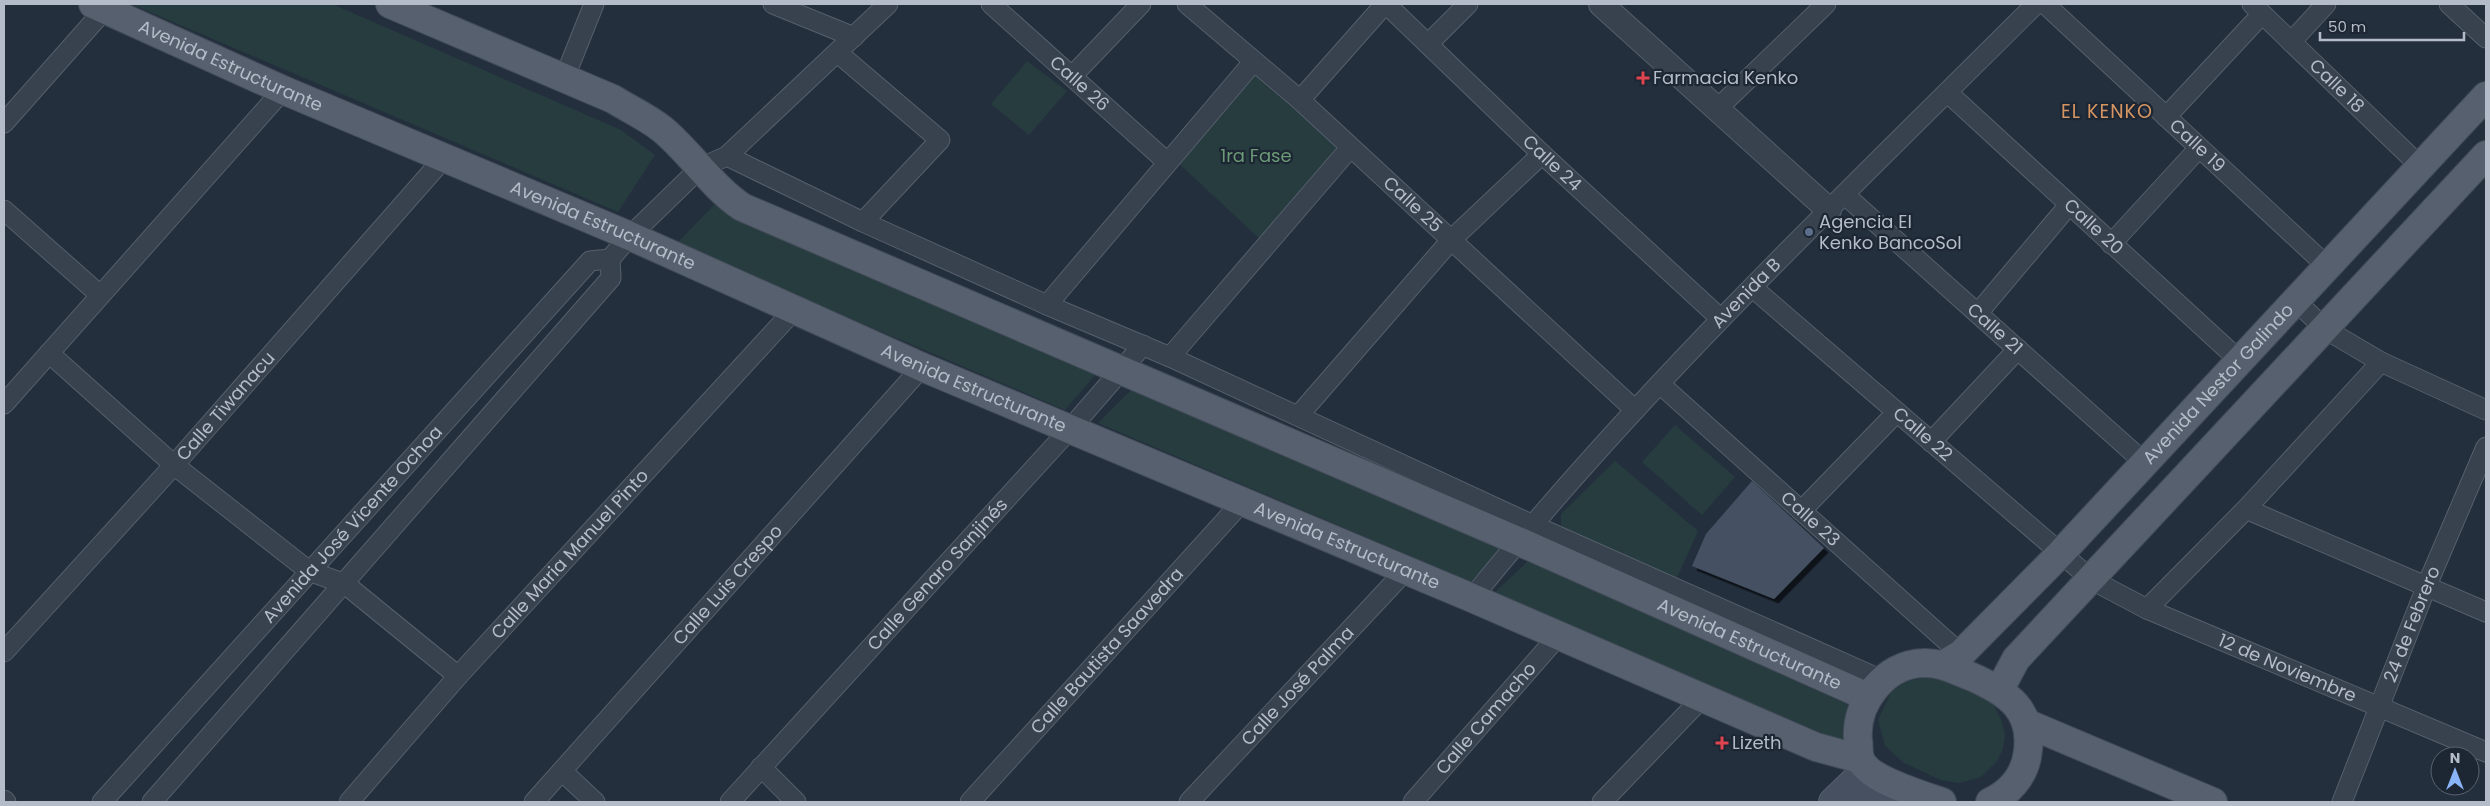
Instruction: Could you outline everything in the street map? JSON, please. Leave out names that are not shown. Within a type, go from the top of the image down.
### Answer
[{"type":"main road","name":"Avenida Estructurante","points":[[390,4],[612,99],[662,129],[724,195],[742,207],[1122,370],[1526,533],[1875,688]]},
{"type":"main road","name":"Avenida Estructurante","points":[[99,6],[283,90],[630,236],[922,367],[1472,598],[1816,747],[1864,764],[1895,785],[1942,802]]},
{"type":"main road","name":"Avenida Nestor Galindo","points":[[1952,660],[2060,554],[2486,96]]},
{"type":"main road","points":[[2000,689],[2016,659],[2092,580],[2486,155]]},
{"type":"main road","points":[[1833,802],[1864,764],[1858,734],[1875,688],[1900,668],[1922,663],[1952,660],[2000,689],[2016,705],[2026,723],[2029,745],[2025,766],[2015,784],[1990,802]]},
{"type":"main road","points":[[2026,723],[2213,802]]},
{"type":"main road","points":[[1866,802],[1895,785]]},
{"type":"street","points":[[564,78],[594,4]]},
{"type":"street","points":[[773,4],[854,37]]},
{"type":"street","points":[[152,802],[345,584],[611,278],[610,259],[630,236],[700,168],[727,156],[888,4]]},
{"type":"street","name":"Calle 26","points":[[991,4],[1073,75],[1167,162]]},
{"type":"street","points":[[1073,75],[1141,4]]},
{"type":"street","name":"Calle 25","points":[[1187,4],[1300,100],[1635,410]]},
{"type":"street","points":[[1300,100],[1385,4]]},
{"type":"street","name":"Calle 24","points":[[1385,4],[1429,43],[1542,154],[1721,319]]},
{"type":"street","points":[[1429,43],[1468,4]]},
{"type":"street","points":[[1600,4],[1717,109],[1837,202]]},
{"type":"street","points":[[1717,109],[1826,4]]},
{"type":"street","name":"Calle 19","points":[[2045,4],[2328,267]]},
{"type":"street","points":[[2291,42],[2326,4]]},
{"type":"street","points":[[2449,4],[2486,38]]},
{"type":"street","points":[[4,124],[99,6]]},
{"type":"street","name":"Avenida B","points":[[1472,598],[1526,533],[1635,410],[1721,319],[1948,92],[2024,8]]},
{"type":"street","points":[[2166,117],[2257,9]]},
{"type":"street","name":"Calle 18","points":[[2257,9],[2421,167]]},
{"type":"street","points":[[838,53],[940,140],[863,222]]},
{"type":"street","points":[[1047,304],[1254,61]]},
{"type":"street","points":[[4,402],[283,90]]},
{"type":"street","name":"Calle 20","points":[[1948,92],[2240,361]]},
{"type":"street","points":[[1170,357],[1350,148]]},
{"type":"street","points":[[2112,244],[2199,148]]},
{"type":"street","points":[[1299,415],[1452,239],[1542,154]]},
{"type":"street","name":"Avenida Estructurante","points":[[727,156],[863,222],[1299,415],[1526,533]]},
{"type":"street","name":"Calle Tiwanacu","points":[[4,652],[174,465],[444,158]]},
{"type":"street","name":"Calle 21","points":[[1837,202],[1978,313],[2145,463]]},
{"type":"street","points":[[1978,313],[2069,205]]},
{"type":"street","points":[[4,210],[100,295]]},
{"type":"street","name":"Avenida José Vicente Ochoa","points":[[102,802],[590,261],[610,259]]},
{"type":"street","name":"Calle 22","points":[[1752,288],[2092,580]]},
{"type":"street","points":[[2296,301],[2325,329],[2381,362],[2486,410]]},
{"type":"street","name":"Calle Maria Manuel Pinto","points":[[349,802],[458,676],[795,309]]},
{"type":"street","name":"Calle Genaro Sanjinés","points":[[730,802],[1070,429],[1143,345]]},
{"type":"street","points":[[1931,442],[2018,349]]},
{"type":"street","points":[[49,353],[174,465],[309,572],[345,584],[458,676]]},
{"type":"street","points":[[2147,609],[2246,509],[2381,362]]},
{"type":"street","name":"Calle Luis Crespo","points":[[534,802],[563,772],[922,367]]},
{"type":"street","name":"Calle 23","points":[[1660,384],[1801,511],[1952,660]]},
{"type":"street","points":[[1801,511],[1897,412]]},
{"type":"street","name":"24 de Febrero","points":[[2342,802],[2427,586],[2486,447]]},
{"type":"street","name":"Calle Bautista Saavedra","points":[[970,802],[1243,501]]},
{"type":"street","points":[[2246,509],[2486,612]]},
{"type":"street","name":"Calle José Palma","points":[[1188,802],[1406,570]]},
{"type":"street","name":"12 de Noviembre","points":[[2092,580],[2147,609],[2486,752]]},
{"type":"street","name":"Calle Camacho","points":[[1413,802],[1559,635]]},
{"type":"street","points":[[1602,802],[1703,697]]},
{"type":"street","points":[[761,767],[796,802]]},
{"type":"street","points":[[563,772],[595,802]]},
{"type":"green space","points":[[131,4],[332,4],[621,130],[655,155],[618,212]]},
{"type":"green space","points":[[1027,61],[1067,91],[1029,135],[991,104]]},
{"type":"green space","name":"1ra Fase","points":[[1251,72],[1338,146],[1262,241],[1175,160]]},
{"type":"green space","points":[[715,204],[1097,373],[1065,410],[676,244]]},
{"type":"green space","points":[[1133,388],[1501,549],[1471,582],[1098,423]]},
{"type":"green space","points":[[1675,425],[1735,477],[1702,515],[1642,462]]},
{"type":"green space","points":[[1615,461],[1698,531],[1676,580],[1566,532],[1561,525],[1561,514]]},
{"type":"green space","points":[[1528,561],[1851,706],[1850,745],[1493,594]]},
{"type":"green space","points":[[1934,676],[1981,693],[1995,707],[2002,722],[2005,735],[2003,749],[1997,761],[1981,777],[1959,783],[1941,780],[1904,763],[1885,746],[1878,720],[1891,692],[1907,681]]},
{"type":"building","points":[[1752,481],[1824,548],[1774,599],[1692,566],[1706,534]]},
{"type":"place","name":"Farmacia Kenko","points":[[1643,78]]},
{"type":"place","name":"Agencia El Kenko BancoSol","points":[[1809,232]]},
{"type":"place","name":"Lizeth","points":[[1722,743]]},
{"type":"district","name":"EL KENKO","points":[[2107,111]]}]
